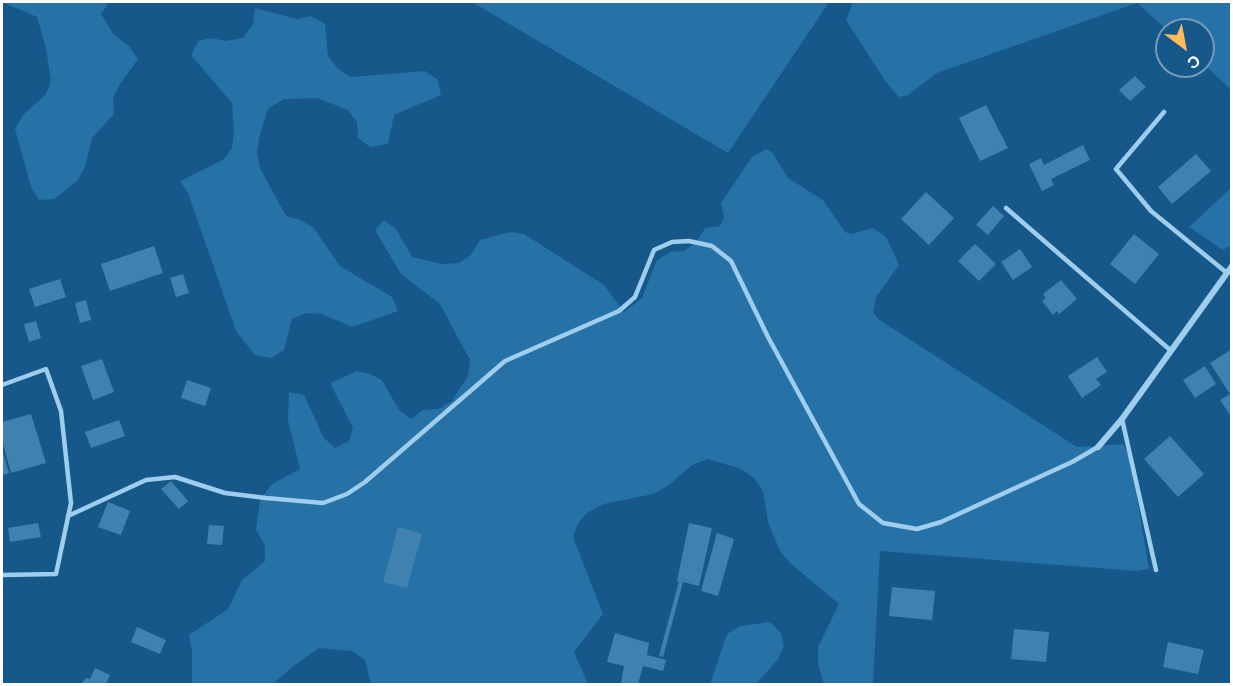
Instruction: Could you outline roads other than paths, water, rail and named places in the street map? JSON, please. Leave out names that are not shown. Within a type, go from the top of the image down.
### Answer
[{"type":"street","points":[[1098,447],[1122,419],[1169,349],[1232,266]]},
{"type":"lane","points":[[1164,112],[1116,169],[1151,211],[1227,273]]},
{"type":"lane","points":[[1006,208],[1169,349]]},
{"type":"lane","points":[[68,516],[146,480],[175,477],[225,493],[266,498],[323,503],[347,494],[365,482],[505,360],[619,311],[635,297],[654,250],[672,242],[689,241],[712,246],[731,261],[774,348],[859,504],[883,523],[916,529],[941,522],[1072,462],[1098,447]]},
{"type":"lane","points":[[2,385],[46,369],[61,411],[71,503],[56,574],[2,575]]},
{"type":"lane","points":[[1122,419],[1155,570]]}]
